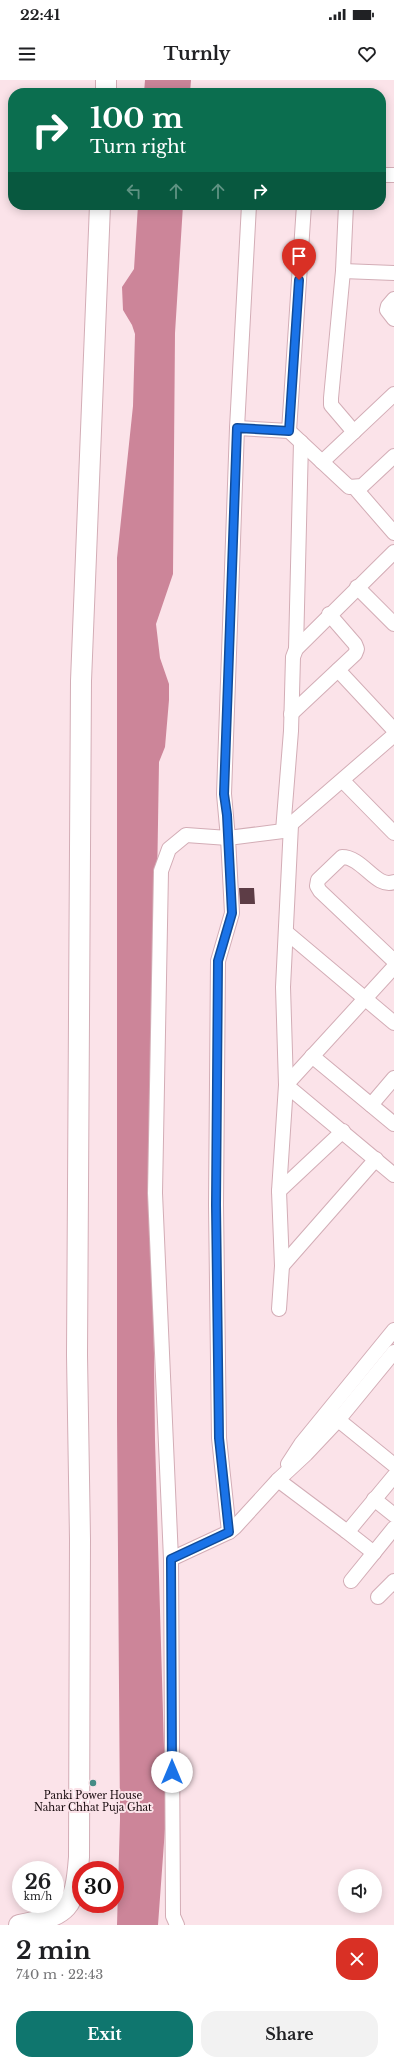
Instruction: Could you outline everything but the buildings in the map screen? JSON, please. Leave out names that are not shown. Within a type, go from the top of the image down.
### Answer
[{"type":"street","points":[[19,1925],[54,1917],[68,1904],[77,1886],[79,1857],[80,1539],[77,1340],[81,696],[100,210]]},
{"type":"street","points":[[229,1532],[219,1438],[216,1205],[218,961],[232,913],[224,794],[237,428],[249,210]]},
{"type":"street","points":[[289,431],[304,210]]},
{"type":"street","points":[[346,210],[343,271],[332,380],[331,405],[354,432]]},
{"type":"street","points":[[343,271],[394,273]]},
{"type":"street","points":[[394,299],[388,306],[387,310],[394,319]]},
{"type":"street","points":[[322,462],[394,394]]},
{"type":"street","points":[[237,428],[289,431],[349,487],[355,488],[362,486],[394,456]]},
{"type":"street","points":[[279,1309],[282,1266],[279,1191],[286,1085],[283,987],[286,932],[287,828],[293,657],[296,649],[301,442]]},
{"type":"street","points":[[355,488],[394,533]]},
{"type":"street","points":[[296,649],[329,614],[394,552]]},
{"type":"street","points":[[357,587],[393,619]]},
{"type":"street","points":[[291,714],[355,654],[357,649],[351,638],[329,614]]},
{"type":"street","points":[[338,670],[394,730]]},
{"type":"street","points":[[177,1925],[173,1916],[171,1559],[155,1193],[161,871],[169,849],[186,835],[228,838],[287,828],[394,736]]},
{"type":"street","points":[[343,781],[394,834]]},
{"type":"street","points":[[391,952],[320,891],[317,886],[318,880],[342,857],[354,859],[380,881],[386,883],[394,882]]},
{"type":"street","points":[[286,932],[394,1023]]},
{"type":"street","points":[[286,1085],[394,967]]},
{"type":"street","points":[[312,1056],[394,1124]]},
{"type":"street","points":[[371,1105],[394,1078]]},
{"type":"street","points":[[286,1085],[394,1175]]},
{"type":"street","points":[[279,1191],[343,1131]]},
{"type":"street","points":[[282,1266],[376,1159]]},
{"type":"street","points":[[171,1559],[229,1532],[278,1480],[306,1454],[394,1330]]},
{"type":"street","points":[[333,1415],[394,1352]]},
{"type":"street","points":[[333,1415],[394,1465]]},
{"type":"street","points":[[346,1531],[350,1529],[394,1476]]},
{"type":"street","points":[[278,1480],[374,1553]]},
{"type":"street","points":[[374,1499],[394,1515]]},
{"type":"street","points":[[351,1581],[394,1528]]},
{"type":"street","points":[[378,1597],[394,1581]]},
{"type":"shaded area","points":[[145,80],[191,80],[190,88],[144,88]]},
{"type":"shaded area","points":[[138,210],[183,210],[175,333],[173,574],[156,624],[160,658],[169,684],[165,747],[159,762],[152,1192],[155,1440],[166,1815],[158,1925],[117,1925],[117,1913],[124,1913],[124,1861],[119,1861],[120,1819],[117,1420],[117,558],[133,406],[135,334],[132,325],[123,310],[122,287],[134,269]]},
{"type":"place","name":"Panki Power House Nahar Chhat Puja Ghat","points":[[93,1783]]},
{"type":"route","points":[[172,1772],[171,1559],[229,1532],[219,1438],[216,1205],[218,961],[232,913],[227,815],[224,794],[237,428],[289,431],[299,280]]}]
